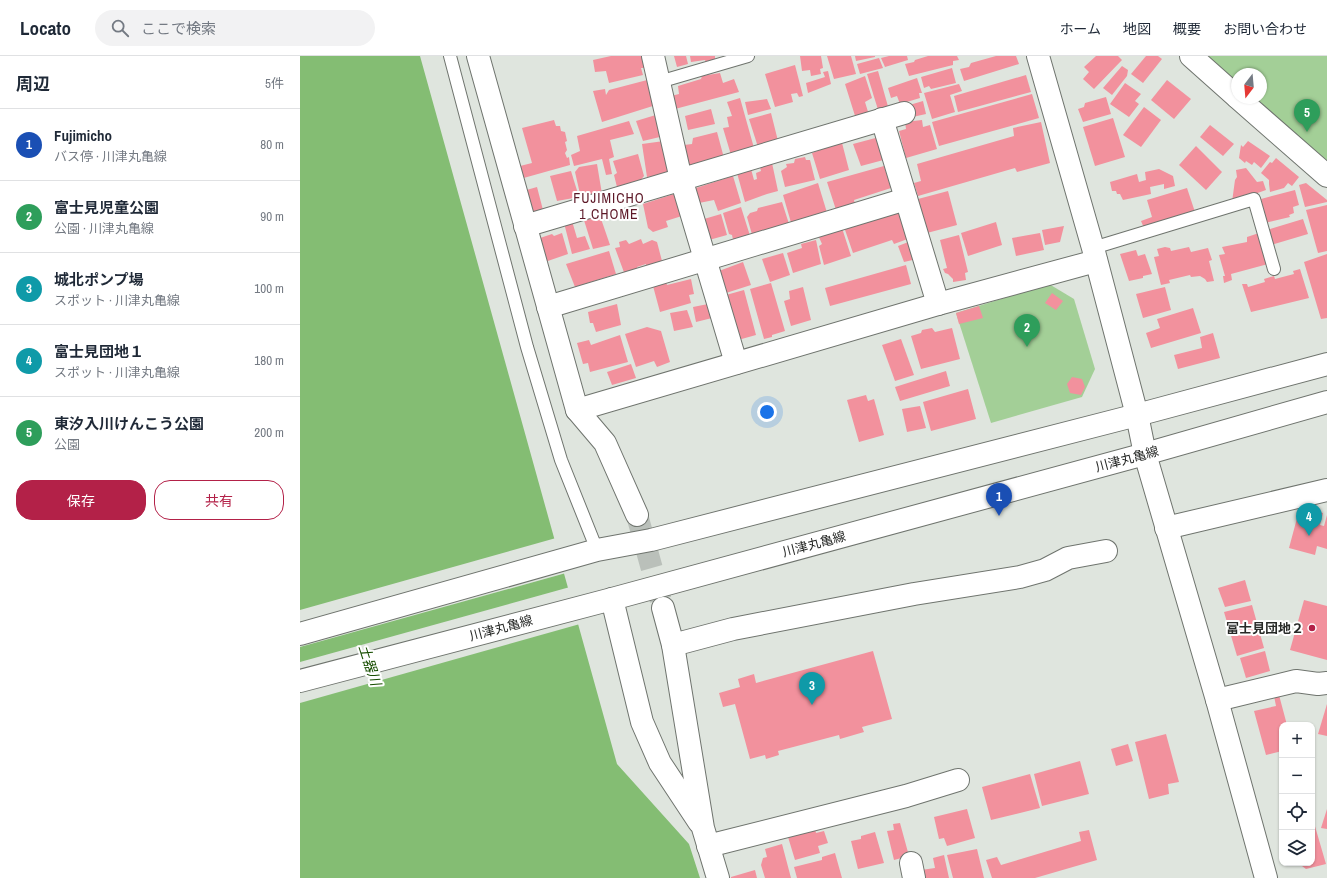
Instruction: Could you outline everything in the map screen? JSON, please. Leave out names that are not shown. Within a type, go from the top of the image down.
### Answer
[{"type":"street","points":[[478,56],[577,410],[605,443],[637,515]]},
{"type":"street","points":[[653,56],[681,179],[736,363]]},
{"type":"street","points":[[1038,56],[1094,254],[1137,415],[1145,454],[1217,700],[1266,878]]},
{"type":"street","points":[[1190,56],[1231,92]]},
{"type":"street","points":[[1245,104],[1327,176]]},
{"type":"street","points":[[525,226],[904,113]]},
{"type":"street","points":[[882,119],[938,304]]},
{"type":"street","points":[[548,307],[906,199]]},
{"type":"street","points":[[577,410],[938,304],[1094,254]]},
{"type":"street","points":[[300,634],[597,550],[651,540],[1137,415],[1327,364]]},
{"type":"street","name":"川津丸亀線","points":[[300,681],[612,599],[1145,454],[1327,402]]},
{"type":"street","points":[[1166,528],[1327,490]]},
{"type":"street","points":[[673,645],[748,626],[914,594],[1020,577],[1045,570],[1068,558],[1106,551]]},
{"type":"street","points":[[612,599],[642,722],[660,763],[706,837]]},
{"type":"street","points":[[663,608],[673,645],[706,837],[718,878]]},
{"type":"street","points":[[1217,700],[1296,681],[1318,684],[1327,683]]},
{"type":"street","points":[[706,837],[906,796],[958,780]]},
{"type":"lane","points":[[450,56],[527,347],[561,460],[597,550]]},
{"type":"lane","points":[[659,82],[748,56]]},
{"type":"lane","points":[[1094,254],[1254,199],[1274,269]]},
{"type":"shaded area","points":[[1200,56],[1327,56],[1327,166],[1256,104],[1267,104],[1267,68],[1231,68],[1231,83]]},
{"type":"shaded area","points":[[1049,284],[1074,299],[1095,369],[1082,397],[991,423],[956,313]]},
{"type":"water","name":"土器川","points":[[300,56],[420,56],[617,764],[689,844],[700,878],[300,878]]},
{"type":"pier","points":[[556,538],[566,573],[300,647],[300,610]]},
{"type":"pier","points":[[570,587],[580,624],[300,703],[300,662]]},
{"type":"building","points":[[611,56],[643,56],[645,68],[641,68],[643,75],[609,83],[606,71],[595,72],[593,60]]},
{"type":"building","points":[[674,56],[686,56],[688,64],[677,67]]},
{"type":"building","points":[[690,56],[715,56],[715,59],[706,63],[705,60],[691,62]]},
{"type":"building","points":[[800,56],[821,56],[823,68],[820,69],[821,74],[811,76],[810,70],[802,71]]},
{"type":"building","points":[[827,56],[851,56],[856,74],[834,79]]},
{"type":"building","points":[[855,56],[875,56],[875,57],[856,61]]},
{"type":"building","points":[[889,56],[907,56],[908,60],[885,67],[881,58]]},
{"type":"building","points":[[928,56],[957,56],[959,60],[953,61],[953,65],[909,76],[905,64]]},
{"type":"building","points":[[996,56],[1016,56],[1019,64],[964,81],[960,69],[969,67],[971,63]]},
{"type":"building","points":[[1096,56],[1118,56],[1122,60],[1094,89],[1083,79],[1089,72],[1084,67]]},
{"type":"building","points":[[1146,56],[1158,56],[1162,59],[1143,83],[1131,74]]},
{"type":"building","points":[[879,58],[883,68],[860,74],[857,64]]},
{"type":"building","points":[[795,65],[803,96],[799,97],[797,93],[791,94],[793,102],[775,107],[765,74]]},
{"type":"building","points":[[1122,66],[1128,70],[1127,76],[1112,95],[1103,88]]},
{"type":"building","points":[[952,68],[956,83],[931,89],[929,86],[924,88],[921,77]]},
{"type":"building","points":[[828,71],[831,84],[808,93],[806,83],[825,77],[823,72]]},
{"type":"building","points":[[878,71],[889,110],[879,113],[867,74]]},
{"type":"building","points":[[720,73],[723,83],[734,79],[739,92],[675,109],[671,96],[679,94],[678,86],[701,79],[702,76]]},
{"type":"building","points":[[1026,75],[1031,92],[958,112],[954,96]]},
{"type":"building","points":[[865,76],[872,98],[865,102],[869,115],[856,119],[845,84]]},
{"type":"building","points":[[917,78],[922,93],[919,93],[920,98],[900,104],[897,96],[891,98],[888,88]]},
{"type":"building","points":[[651,79],[656,105],[602,122],[593,91],[605,89],[606,95],[609,90]]},
{"type":"building","points":[[1167,80],[1191,99],[1174,119],[1151,100]]},
{"type":"building","points":[[1125,83],[1141,94],[1135,101],[1139,104],[1129,117],[1110,104]]},
{"type":"building","points":[[959,84],[962,91],[950,95],[955,112],[932,119],[924,93]]},
{"type":"building","points":[[1032,94],[1039,118],[939,146],[932,122]]},
{"type":"building","points":[[1106,97],[1111,114],[1083,122],[1078,109],[1084,107],[1085,103]]},
{"type":"building","points":[[740,98],[754,148],[731,155],[723,128],[729,127],[727,117],[732,116],[727,102]]},
{"type":"building","points":[[767,99],[771,109],[748,115],[745,102]]},
{"type":"building","points":[[923,101],[926,114],[908,118],[906,106]]},
{"type":"building","points":[[1144,107],[1161,120],[1141,147],[1123,135]]},
{"type":"building","points":[[711,109],[715,124],[688,130],[685,116]]},
{"type":"building","points":[[771,113],[778,141],[758,147],[749,119]]},
{"type":"building","points":[[659,114],[664,136],[643,141],[636,121]]},
{"type":"building","points":[[1113,118],[1125,157],[1095,166],[1083,127]]},
{"type":"building","points":[[554,120],[556,126],[560,126],[561,131],[565,132],[567,150],[565,153],[567,158],[569,157],[570,165],[520,179],[516,167],[532,163],[522,128]]},
{"type":"building","points":[[922,120],[923,127],[930,125],[937,149],[906,158],[899,131],[906,129],[905,122]]},
{"type":"building","points":[[629,121],[634,134],[610,140],[614,157],[609,159],[612,174],[606,175],[602,159],[574,166],[571,155],[580,151],[577,136]]},
{"type":"building","points":[[1041,122],[1050,163],[1017,172],[1015,168],[918,196],[914,183],[921,181],[917,164],[1014,136],[1013,128]]},
{"type":"building","points":[[1210,125],[1234,144],[1223,156],[1200,137]]},
{"type":"building","points":[[717,132],[724,158],[693,167],[688,165],[684,145],[692,144],[693,138]]},
{"type":"building","points":[[883,136],[891,158],[861,166],[853,144]]},
{"type":"building","points":[[841,139],[849,170],[820,179],[812,153],[820,150],[820,146]]},
{"type":"building","points":[[664,141],[669,161],[668,174],[647,177],[642,144]]},
{"type":"building","points":[[1248,141],[1270,156],[1261,168],[1254,162],[1252,165],[1246,161],[1245,163],[1239,158],[1241,145],[1243,147]]},
{"type":"building","points":[[1196,146],[1222,172],[1206,190],[1179,165]]},
{"type":"building","points":[[638,154],[644,176],[640,181],[617,187],[614,175],[617,173],[613,161]]},
{"type":"building","points":[[805,157],[806,160],[810,160],[815,180],[785,187],[781,171],[787,167],[786,164],[794,163],[795,159]]},
{"type":"building","points":[[1276,158],[1299,177],[1292,186],[1288,183],[1284,188],[1270,192],[1269,180],[1261,173],[1270,162],[1272,163]]},
{"type":"building","points":[[772,163],[778,191],[745,202],[737,173],[751,169],[754,180],[757,179],[756,173],[761,171],[760,167]]},
{"type":"building","points":[[597,164],[602,194],[584,198],[580,194],[575,172],[579,167]]},
{"type":"building","points":[[884,166],[891,188],[854,200],[856,208],[837,213],[827,182]]},
{"type":"building","points":[[1246,168],[1257,182],[1263,181],[1266,190],[1232,202],[1235,180],[1237,177],[1236,170]]},
{"type":"building","points":[[1159,169],[1173,176],[1175,186],[1164,189],[1164,184],[1150,187],[1151,194],[1123,200],[1120,194],[1117,194],[1116,191],[1112,191],[1110,182],[1137,174],[1139,182],[1146,180],[1145,172]]},
{"type":"building","points":[[571,171],[579,197],[557,201],[550,176]]},
{"type":"building","points":[[733,176],[741,203],[718,211],[714,200],[699,203],[696,188]]},
{"type":"building","points":[[818,183],[828,216],[792,226],[783,195]]},
{"type":"building","points":[[1306,183],[1327,200],[1327,202],[1305,207],[1299,185]]},
{"type":"building","points":[[537,187],[543,210],[531,214],[523,191]]},
{"type":"building","points":[[1187,188],[1195,212],[1144,228],[1141,221],[1152,217],[1147,200]]},
{"type":"building","points":[[1295,190],[1299,205],[1293,207],[1294,213],[1289,215],[1290,217],[1265,223],[1259,204],[1262,203],[1261,199]]},
{"type":"building","points":[[948,191],[957,225],[927,233],[918,199]]},
{"type":"building","points":[[677,193],[685,215],[666,221],[668,227],[653,232],[648,228],[643,204]]},
{"type":"building","points":[[782,202],[790,227],[753,238],[747,217],[750,213],[757,211],[758,208]]},
{"type":"building","points":[[1327,205],[1327,251],[1318,253],[1306,210]]},
{"type":"building","points":[[741,207],[751,239],[734,244],[732,235],[729,234],[723,213]]},
{"type":"building","points":[[903,211],[913,237],[894,244],[892,240],[853,253],[844,227],[891,212],[892,215]]},
{"type":"building","points":[[599,213],[610,245],[593,249],[583,217]]},
{"type":"building","points":[[721,214],[727,235],[709,240],[704,219]]},
{"type":"building","points":[[1303,219],[1308,234],[1271,245],[1267,230]]},
{"type":"building","points":[[572,221],[577,238],[585,236],[590,249],[572,254],[564,223]]},
{"type":"building","points":[[996,222],[1002,245],[968,256],[961,233]]},
{"type":"building","points":[[1064,226],[1060,242],[1045,245],[1042,230]]},
{"type":"building","points":[[842,228],[851,256],[824,265],[819,246],[822,244],[818,235]]},
{"type":"building","points":[[562,233],[568,254],[542,263],[537,239],[552,234],[554,236]]},
{"type":"building","points":[[1040,233],[1044,250],[1016,256],[1012,238]]},
{"type":"building","points":[[1259,233],[1268,264],[1231,274],[1232,280],[1224,283],[1223,276],[1225,276],[1219,255],[1225,254],[1222,247],[1247,242],[1247,237]]},
{"type":"building","points":[[959,235],[968,272],[965,273],[966,280],[953,282],[953,279],[945,273],[943,269],[947,268],[940,240]]},
{"type":"building","points":[[641,239],[643,244],[652,240],[657,242],[662,261],[646,267],[646,264],[637,267],[638,271],[625,275],[615,248],[620,247],[619,242],[626,240],[629,244]]},
{"type":"building","points":[[816,240],[821,264],[793,273],[787,253],[802,248],[801,244]]},
{"type":"building","points":[[911,241],[917,259],[904,262],[898,246]]},
{"type":"building","points":[[1165,247],[1170,248],[1171,251],[1189,247],[1191,252],[1208,248],[1212,260],[1209,261],[1214,281],[1207,282],[1200,276],[1191,277],[1190,275],[1169,280],[1170,283],[1161,285],[1154,257],[1159,256],[1157,249]]},
{"type":"building","points":[[1136,250],[1138,256],[1145,254],[1152,274],[1143,276],[1143,278],[1129,281],[1120,254]]},
{"type":"building","points":[[609,251],[616,274],[575,287],[566,264]]},
{"type":"building","points":[[783,253],[790,275],[770,282],[762,259]]},
{"type":"building","points":[[1327,254],[1327,318],[1321,319],[1304,262]]},
{"type":"building","points":[[743,262],[751,285],[726,293],[719,271]]},
{"type":"building","points":[[906,265],[911,284],[830,306],[825,288]]},
{"type":"building","points":[[1300,269],[1309,298],[1251,312],[1242,284],[1247,284],[1248,287],[1265,282],[1264,279],[1274,276],[1275,279],[1294,274],[1293,271]]},
{"type":"building","points":[[691,279],[694,294],[689,295],[691,303],[660,312],[653,286],[666,282],[667,285]]},
{"type":"building","points":[[771,283],[785,331],[764,339],[750,289]]},
{"type":"building","points":[[803,287],[811,320],[791,326],[784,301],[790,299],[789,291]]},
{"type":"building","points":[[1165,287],[1171,310],[1143,318],[1136,294]]},
{"type":"building","points":[[744,290],[756,335],[738,340],[726,295]]},
{"type":"building","points":[[1052,293],[1063,301],[1056,310],[1045,303]]},
{"type":"building","points":[[617,304],[621,325],[596,332],[593,323],[590,323],[588,312]]},
{"type":"building","points":[[708,304],[712,318],[696,322],[693,307]]},
{"type":"building","points":[[979,306],[983,318],[959,324],[956,313]]},
{"type":"building","points":[[1193,308],[1201,333],[1151,348],[1146,333],[1160,328],[1157,319]]},
{"type":"building","points":[[687,310],[693,327],[674,331],[670,313]]},
{"type":"building","points":[[647,327],[661,331],[670,362],[657,367],[654,361],[636,367],[625,334]]},
{"type":"building","points":[[932,328],[935,332],[952,328],[960,359],[921,369],[911,336],[921,333],[922,330]]},
{"type":"building","points":[[1213,333],[1220,358],[1178,369],[1174,355],[1202,348],[1200,337]]},
{"type":"building","points":[[620,335],[628,362],[590,372],[588,363],[583,364],[577,343],[589,340],[591,345]]},
{"type":"building","points":[[901,339],[914,375],[895,381],[882,345]]},
{"type":"building","points":[[631,364],[636,378],[612,385],[607,372]]},
{"type":"building","points":[[946,371],[950,386],[900,401],[895,387]]},
{"type":"building","points":[[1072,377],[1082,379],[1085,387],[1081,395],[1070,393],[1067,384]]},
{"type":"building","points":[[968,389],[976,419],[931,431],[923,402]]},
{"type":"building","points":[[866,395],[868,401],[874,399],[884,435],[859,442],[847,400]]},
{"type":"building","points":[[920,406],[926,428],[907,432],[902,409]]},
{"type":"building","points":[[1300,507],[1323,513],[1320,525],[1324,526],[1327,515],[1327,549],[1317,546],[1315,555],[1289,548]]},
{"type":"building","points":[[1245,580],[1251,601],[1225,607],[1218,588]]},
{"type":"building","name":"富士見団地２","points":[[1304,600],[1327,606],[1327,660],[1290,650]]},
{"type":"building","points":[[1252,605],[1264,648],[1237,656],[1224,612]]},
{"type":"building","points":[[873,651],[892,719],[862,727],[864,732],[840,739],[839,735],[778,751],[779,755],[766,759],[765,755],[750,759],[735,704],[723,707],[719,693],[740,687],[738,679],[754,674],[756,683]]},
{"type":"building","points":[[1265,651],[1270,671],[1246,678],[1240,658]]},
{"type":"building","points":[[1279,695],[1286,722],[1279,722],[1279,752],[1266,755],[1254,711],[1276,706],[1274,696]]},
{"type":"building","points":[[1327,704],[1327,736],[1318,734]]},
{"type":"building","points":[[1166,734],[1179,782],[1168,784],[1169,794],[1149,799],[1135,742]]},
{"type":"building","points":[[1128,744],[1133,761],[1116,766],[1111,749]]},
{"type":"building","points":[[1080,761],[1089,794],[1042,806],[1034,774]]},
{"type":"building","points":[[1030,774],[1040,808],[991,820],[982,787]]},
{"type":"building","points":[[967,809],[975,838],[947,846],[944,838],[939,839],[934,817]]},
{"type":"building","points":[[1327,809],[1327,829],[1321,828]]},
{"type":"building","points":[[900,823],[909,856],[894,860],[887,831],[894,830],[893,824]]},
{"type":"building","points":[[1315,826],[1326,864],[1306,869],[1302,866],[1315,866]]},
{"type":"building","points":[[815,829],[816,833],[824,831],[828,843],[818,846],[820,853],[795,860],[788,837]]},
{"type":"building","points":[[1089,830],[1097,860],[1035,878],[992,878],[986,860],[997,857],[1001,865],[1081,841],[1079,832]]},
{"type":"building","points":[[875,832],[884,863],[858,869],[851,841],[861,839],[861,836]]},
{"type":"building","points":[[782,844],[791,878],[765,878],[761,865],[763,858],[767,857],[765,849]]},
{"type":"building","points":[[977,849],[984,878],[953,878],[947,855]]},
{"type":"building","points":[[835,853],[842,878],[797,878],[794,867],[822,860],[822,857]]},
{"type":"building","points":[[944,855],[949,878],[923,878],[921,870],[935,868],[933,858]]},
{"type":"building","points":[[755,870],[757,878],[731,878],[731,877]]},
{"type":"tunnel","points":[[637,515],[662,605]]},
{"type":"place","name":"東汐入川けんこう公園","points":[[1307,132]]},
{"type":"place","name":"富士見児童公園","points":[[1027,347]]},
{"type":"place","name":"Fujimicho","points":[[999,516]]},
{"type":"place","name":"富士見団地１","points":[[1309,536]]},
{"type":"place","name":"富士見団地２","points":[[1312,628]]},
{"type":"place","name":"城北ポンプ場","points":[[812,705]]},
{"type":"district","name":"FUJIMICHO 1 CHOME","points":[[609,206]]}]
